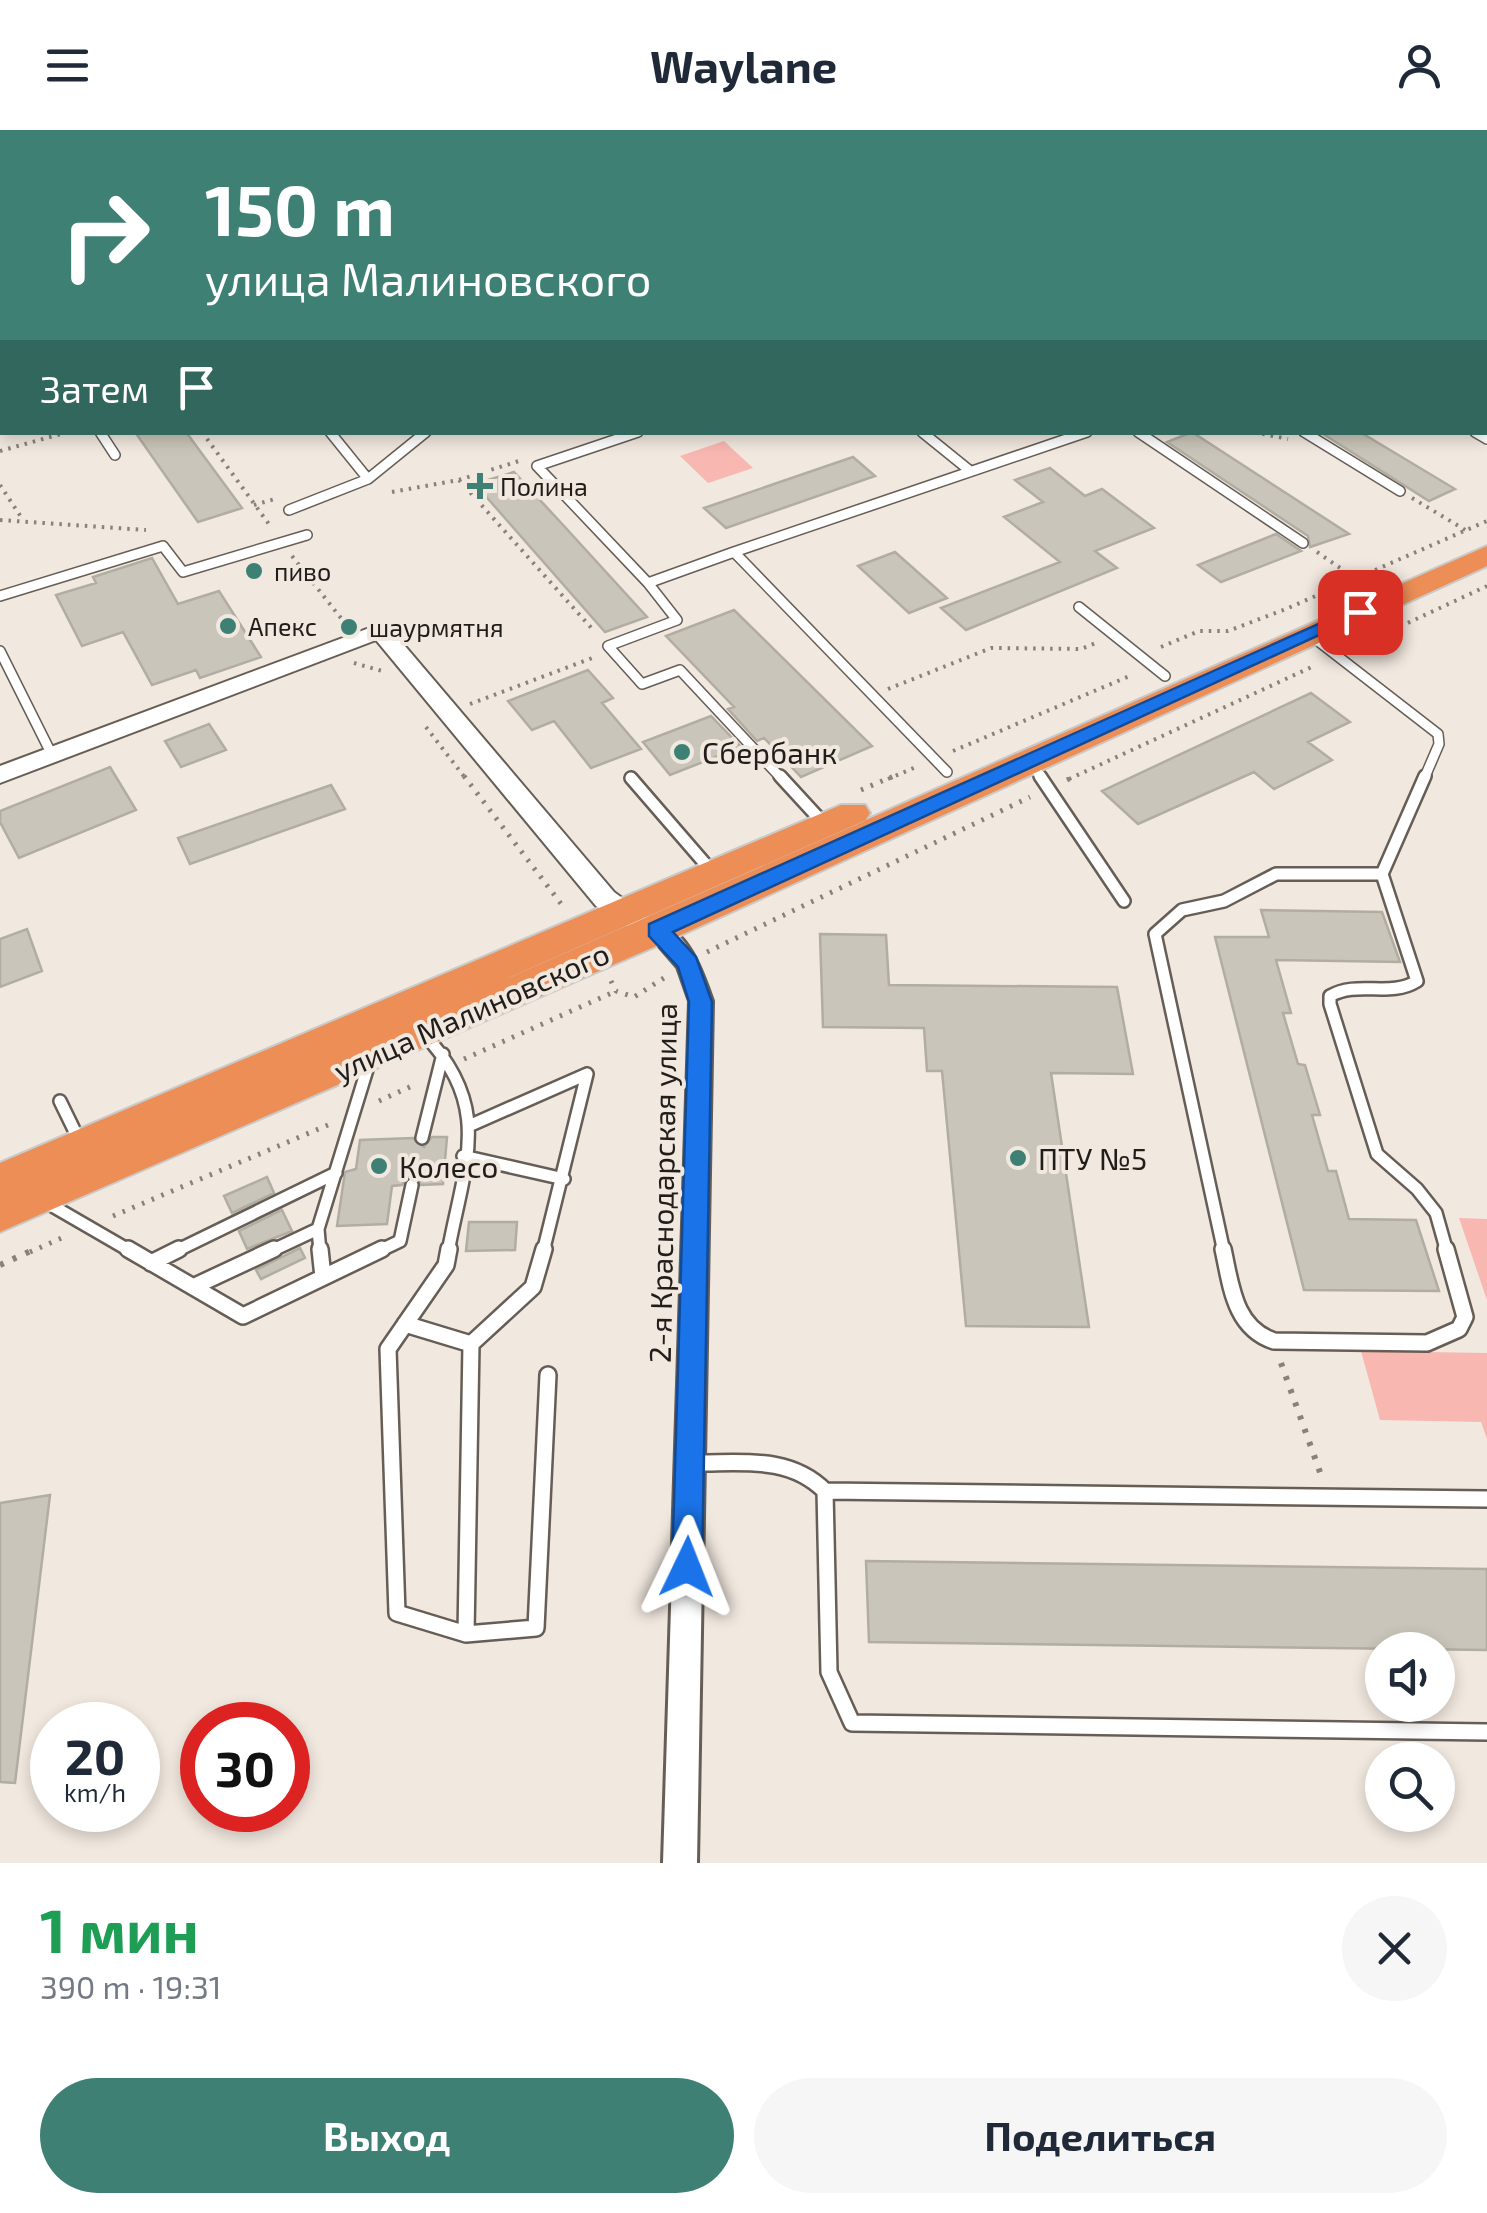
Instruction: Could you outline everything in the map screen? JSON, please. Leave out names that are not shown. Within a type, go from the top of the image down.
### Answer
[{"type":"highway","name":"улица Малиновского","points":[[0,1182],[1030,761],[1309,634],[1481,536]]},
{"type":"highway","name":"улица Малиновского","points":[[0,1214],[372,1054],[438,1056],[714,874],[818,818],[1481,536]]},
{"type":"street","points":[[0,775],[357,640]]},
{"type":"street","name":"2-я Краснодарская улица","points":[[357,640],[605,899],[641,922],[688,963],[700,1002],[680,1863]]},
{"type":"lane","points":[[102,435],[115,455]]},
{"type":"lane","points":[[332,435],[368,479]]},
{"type":"lane","points":[[289,510],[368,479],[422,435]]},
{"type":"lane","points":[[629,435],[537,466],[648,582],[676,620],[610,648],[642,684],[680,670],[818,818]]},
{"type":"lane","points":[[926,435],[969,470]]},
{"type":"lane","points":[[648,582],[1077,435]]},
{"type":"lane","points":[[1142,435],[1303,543]]},
{"type":"lane","points":[[1309,435],[1400,491]]},
{"type":"lane","points":[[0,596],[163,546],[183,572],[308,534]]},
{"type":"lane","points":[[734,552],[941,765]]},
{"type":"lane","points":[[1079,607],[1159,671]]},
{"type":"lane","points":[[1309,634],[1438,734],[1439,744],[1382,874],[1418,982],[1403,989],[1344,988],[1330,996],[1330,1004],[1377,1154],[1417,1189],[1436,1213],[1465,1316],[1459,1329],[1426,1343],[1274,1341],[1258,1336],[1236,1308],[1155,934],[1182,910],[1224,901],[1276,874],[1382,874]]},
{"type":"lane","points":[[0,651],[52,755]]},
{"type":"lane","points":[[1030,761],[1124,900]]},
{"type":"lane","points":[[630,778],[714,874]]},
{"type":"lane","points":[[323,1277],[318,1229],[372,1054]]},
{"type":"lane","points":[[438,1056],[462,1085],[470,1125],[446,1265],[388,1349],[397,1613],[466,1634],[536,1628],[548,1376]]},
{"type":"lane","points":[[422,1138],[438,1056]]},
{"type":"lane","points":[[466,1634],[471,1344],[533,1287],[564,1179],[587,1074],[470,1125]]},
{"type":"lane","points":[[60,1101],[82,1147]]},
{"type":"lane","points":[[463,1156],[564,1179]]},
{"type":"lane","points":[[151,1263],[336,1173]]},
{"type":"lane","points":[[39,1197],[243,1316],[400,1241],[412,1185]]},
{"type":"lane","points":[[196,1286],[318,1229]]},
{"type":"lane","points":[[406,1324],[471,1344]]},
{"type":"lane","points":[[690,1464],[789,1465],[807,1473],[825,1490],[1487,1499]]},
{"type":"lane","points":[[825,1490],[829,1672],[852,1723],[1487,1732]]},
{"type":"path","points":[[0,452],[58,435]]},
{"type":"path","points":[[204,435],[357,640],[344,660],[383,672]]},
{"type":"path","points":[[392,492],[458,480],[515,459],[533,462]]},
{"type":"path","points":[[458,480],[610,648],[470,704]]},
{"type":"path","points":[[0,485],[24,521]]},
{"type":"path","points":[[1400,491],[1481,536]]},
{"type":"path","points":[[0,520],[146,530],[163,546]]},
{"type":"path","points":[[1139,656],[1199,631],[1228,631],[1356,578],[1481,536]]},
{"type":"path","points":[[1303,543],[1356,578]]},
{"type":"path","points":[[736,935],[1487,586]]},
{"type":"path","points":[[872,695],[992,648],[1081,649],[1115,636]]},
{"type":"path","points":[[818,818],[1159,671]]},
{"type":"path","points":[[418,717],[568,914]]},
{"type":"path","points":[[0,1266],[354,1114],[438,1056],[616,991],[634,997]]},
{"type":"path","points":[[1274,1341],[1329,1497]]},
{"type":"shaded area","points":[[724,441],[753,468],[708,483],[680,456]]},
{"type":"shaded area","points":[[1459,1218],[1487,1219],[1487,1300]]},
{"type":"shaded area","points":[[1361,1351],[1487,1353],[1487,1439],[1481,1422],[1380,1420]]},
{"type":"building","points":[[137,435],[188,435],[242,508],[198,522]]},
{"type":"building","points":[[1197,435],[1349,534],[1310,547],[1308,536],[1167,442]]},
{"type":"building","points":[[1325,435],[1365,435],[1455,489],[1429,501]]},
{"type":"building","points":[[853,457],[875,476],[726,528],[704,508]]},
{"type":"building","points":[[1050,468],[1085,496],[1102,489],[1154,528],[1095,551],[1117,568],[966,630],[941,608],[1060,562],[1004,517],[1043,502],[1015,480]]},
{"type":"building","points":[[514,472],[647,617],[605,632],[475,484]]},
{"type":"building","points":[[1276,534],[1301,551],[1221,582],[1198,565]]},
{"type":"building","points":[[895,552],[947,598],[909,613],[858,566]]},
{"type":"building","points":[[152,558],[178,604],[219,591],[261,657],[200,678],[196,670],[152,685],[123,632],[82,646],[56,595],[96,583],[93,577]]},
{"type":"building","points":[[734,610],[872,746],[801,777],[764,738],[757,741],[728,709],[734,707],[666,636]]},
{"type":"building","points":[[588,670],[613,698],[602,703],[641,749],[591,768],[554,721],[532,730],[508,701]]},
{"type":"building","points":[[1311,693],[1350,722],[1308,742],[1332,760],[1274,789],[1254,772],[1138,824],[1102,791]]},
{"type":"building","points":[[711,716],[741,747],[670,775],[643,742]]},
{"type":"building","points":[[209,724],[226,750],[181,767],[165,741]]},
{"type":"building","points":[[110,767],[136,810],[19,858],[0,822],[0,811]]},
{"type":"building","points":[[331,785],[345,809],[190,864],[178,838]]},
{"type":"building","points":[[1261,910],[1382,912],[1400,962],[1276,960],[1291,1013],[1283,1013],[1298,1064],[1305,1065],[1320,1115],[1312,1115],[1328,1171],[1336,1171],[1349,1219],[1416,1220],[1439,1291],[1304,1290],[1215,937],[1269,937]]},
{"type":"building","points":[[27,929],[42,971],[0,987],[0,939]]},
{"type":"building","points":[[820,934],[886,935],[889,985],[1117,987],[1133,1074],[1051,1073],[1089,1327],[966,1326],[942,1071],[927,1071],[924,1028],[823,1027]]},
{"type":"building","points":[[432,1137],[447,1137],[443,1184],[421,1185],[417,1178],[408,1176],[402,1185],[392,1186],[387,1224],[337,1226],[345,1172],[356,1169],[360,1140],[413,1138],[424,1147]]},
{"type":"building","points":[[267,1177],[274,1193],[232,1213],[224,1196]]},
{"type":"building","points":[[282,1210],[292,1231],[247,1249],[239,1231]]},
{"type":"building","points":[[469,1222],[517,1222],[515,1250],[466,1251]]},
{"type":"building","points":[[300,1248],[305,1258],[261,1279],[256,1270]]},
{"type":"building","points":[[50,1495],[15,1783],[0,1782],[0,1503]]},
{"type":"building","points":[[866,1561],[1487,1569],[1487,1650],[1455,1650],[1455,1632],[1365,1632],[1365,1648],[869,1642]]},
{"type":"place","name":"Полина","points":[[480,486]]},
{"type":"place","name":"пиво","points":[[254,571]]},
{"type":"place","name":"Апекс","points":[[228,626]]},
{"type":"place","name":"шаурмятня","points":[[349,627]]},
{"type":"place","name":"Сбербанк","points":[[682,752]]},
{"type":"place","name":"ПТУ №5","points":[[1018,1158]]},
{"type":"place","name":"Колесо","points":[[379,1166]]},
{"type":"route","points":[[687,1567],[700,1002],[688,963],[657,930],[1360,612]]}]
